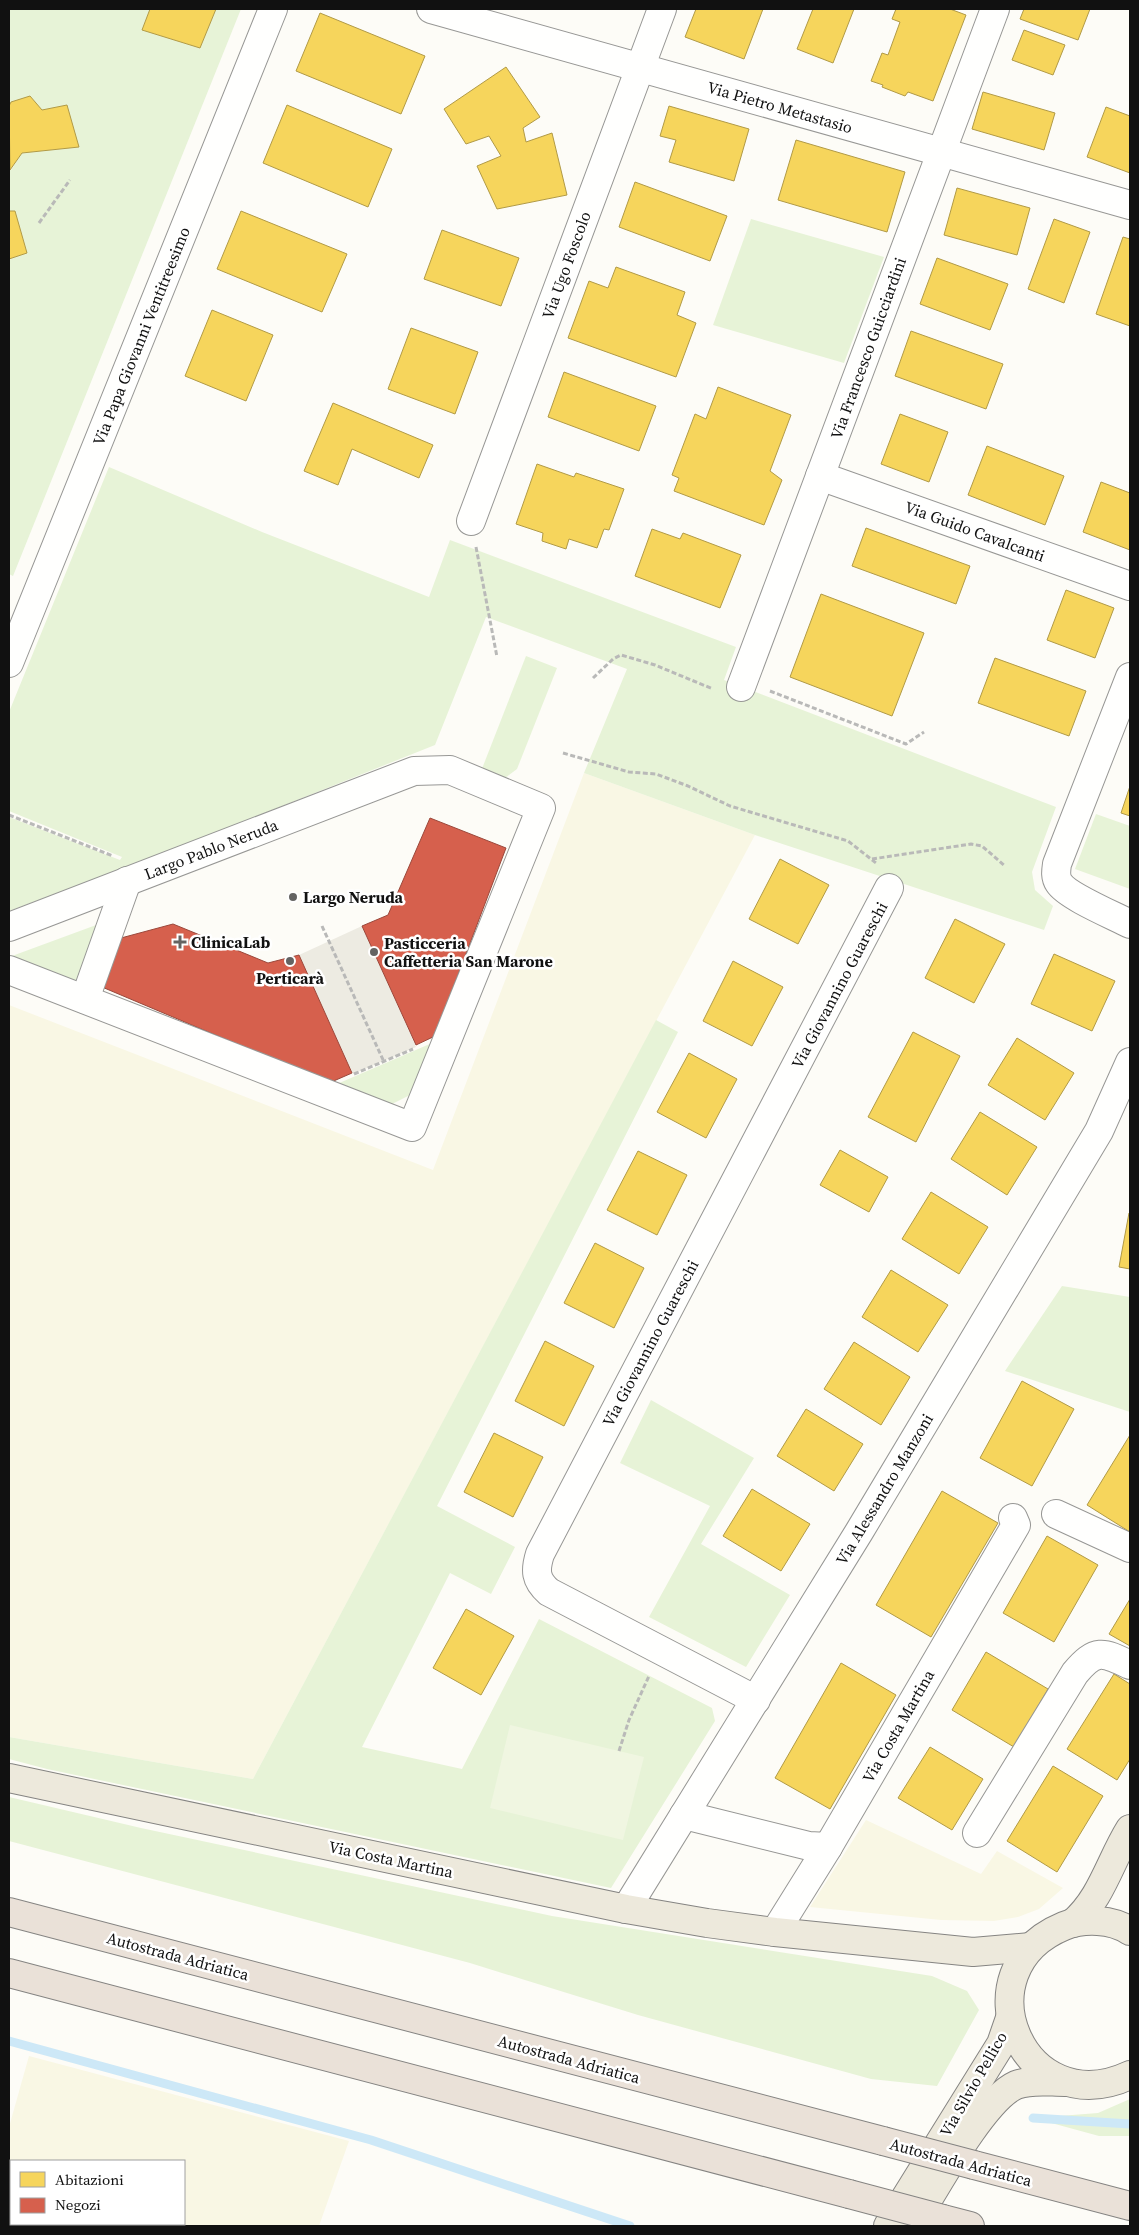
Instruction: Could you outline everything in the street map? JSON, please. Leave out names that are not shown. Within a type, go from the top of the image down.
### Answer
[{"type":"highway","name":"Autostrada Adriatica","points":[[9,1912],[1130,2206]]},
{"type":"highway","points":[[9,1973],[970,2226]]},
{"type":"main road","name":"Via Costa Martina","points":[[9,1778],[626,1909],[707,1923],[775,1932],[973,1952],[1031,1946]]},
{"type":"main road","points":[[1073,1923],[1086,1911],[1095,1898],[1130,1829]]},
{"type":"main road","points":[[1031,1946],[1050,1932],[1073,1923],[1092,1921],[1111,1923],[1130,1931]]},
{"type":"main road","name":"Via Silvio Pellico","points":[[888,2226],[1001,2044],[1018,1966],[1031,1946]]},
{"type":"main road","points":[[973,1952],[1000,1976],[1010,2005],[1016,2040],[1029,2058],[1046,2073],[1067,2082],[1091,2086],[1114,2082],[1130,2075]]},
{"type":"main road","name":"Via Silvio Pellico","points":[[912,2226],[982,2116],[1000,2097],[1014,2086],[1029,2081],[1067,2082]]},
{"type":"street","name":"Via Papa Giovanni Ventitreesimo","points":[[9,663],[272,9]]},
{"type":"street","name":"Via Pietro Metastasio","points":[[431,9],[1130,205]]},
{"type":"street","name":"Via Ugo Foscolo","points":[[471,521],[662,9]]},
{"type":"street","name":"Via Francesco Guicciardini","points":[[743,684],[995,9]]},
{"type":"street","name":"Via Guido Cavalcanti","points":[[820,476],[1130,586]]},
{"type":"street","points":[[1130,677],[1057,864],[1056,874],[1058,883],[1070,893],[1130,924]]},
{"type":"street","name":"Largo Pablo Neruda","points":[[9,927],[414,771],[450,770],[541,808],[412,1127],[85,999]]},
{"type":"street","points":[[9,970],[85,999],[127,881]]},
{"type":"street","name":"Via Giovannino Guareschi","points":[[756,1700],[549,1592],[537,1578],[536,1566],[540,1554],[889,888]]},
{"type":"street","name":"Via Alessandro Manzoni","points":[[626,1909],[756,1700],[1102,1126],[1130,1062]]},
{"type":"street","points":[[1056,1514],[1130,1548]]},
{"type":"street","name":"Via Costa Martina","points":[[775,1932],[828,1847],[1016,1525],[1013,1518]]},
{"type":"street","points":[[977,1833],[1075,1673],[1089,1658],[1098,1654],[1108,1655],[1130,1665]]},
{"type":"street","points":[[684,1815],[809,1846],[828,1847]]},
{"type":"path","points":[[39,223],[70,180]]},
{"type":"path","points":[[471,521],[497,657]]},
{"type":"path","points":[[593,678],[613,659],[621,655],[656,665],[705,687],[721,690],[743,684],[906,744],[924,732]]},
{"type":"path","points":[[563,753],[628,772],[656,774],[688,786],[730,806],[848,840],[872,859],[880,868],[889,888]]},
{"type":"path","points":[[9,814],[119,859],[127,881]]},
{"type":"path","points":[[872,859],[971,844],[982,846],[1005,866]]},
{"type":"path","points":[[322,926],[384,1062]]},
{"type":"path","points":[[353,1074],[416,1047]]},
{"type":"path","points":[[619,1751],[638,1700],[662,1651]]},
{"type":"shaded area","points":[[584,773],[755,835],[253,1779],[9,1737],[9,1005],[433,1170]]},
{"type":"shaded area","points":[[362,926],[416,1047],[353,1074],[299,955]]},
{"type":"shaded area","points":[[866,1820],[981,1874],[997,1851],[1063,1888],[1039,1909],[1018,1917],[994,1921],[941,1920],[810,1907]]},
{"type":"shaded area","points":[[29,2056],[349,2141],[319,2226],[9,2226],[9,2127]]},
{"type":"green space","points":[[9,9],[150,9],[142,30],[200,48],[216,9],[241,9],[13,576],[9,574],[9,259],[27,253],[15,211],[9,211],[9,169],[11,170],[22,153],[78,147],[67,105],[42,110],[30,96],[11,102],[9,106]]},
{"type":"green space","points":[[751,219],[884,257],[844,363],[713,325]]},
{"type":"green space","points":[[109,467],[262,532],[429,597],[450,540],[736,647],[724,680],[1056,807],[1032,872],[1035,890],[1053,906],[1044,930],[755,835],[584,773],[627,669],[486,617],[435,745],[144,861],[9,911],[9,817],[120,860],[122,857],[9,811],[9,712]]},
{"type":"green space","points":[[526,656],[557,668],[517,769],[505,778],[476,784]]},
{"type":"green space","points":[[1096,814],[1130,826],[1130,889],[1075,869]]},
{"type":"green space","points":[[107,921],[80,985],[12,956]]},
{"type":"green space","points":[[656,1020],[678,1032],[437,1506],[515,1547],[491,1594],[450,1573],[362,1747],[462,1769],[539,1619],[712,1708],[715,1721],[611,1888],[47,1769],[9,1759],[9,1737],[253,1779]]},
{"type":"green space","points":[[439,1040],[416,1092],[388,1106],[330,1087]]},
{"type":"green space","points":[[1062,1286],[1130,1297],[1130,1412],[1005,1371]]},
{"type":"green space","points":[[651,1400],[754,1458],[701,1544],[790,1595],[746,1667],[649,1617],[710,1506],[620,1463]]},
{"type":"green space","points":[[510,1725],[644,1757],[623,1840],[490,1808]]},
{"type":"green space","points":[[9,1797],[141,1828],[552,1916],[932,1976],[967,1991],[979,2010],[937,2086],[871,2079],[638,2015],[470,1963],[9,1841]]},
{"type":"green space","points":[[1130,2099],[1130,2136],[1099,2136],[1033,2118],[1098,2113]]},
{"type":"building: Abitazioni","points":[[150,9],[216,9],[200,48],[142,30]]},
{"type":"building: Abitazioni","points":[[696,9],[763,9],[744,59],[685,37]]},
{"type":"building: Abitazioni","points":[[813,9],[854,9],[833,63],[797,49]]},
{"type":"building: Abitazioni","points":[[896,9],[950,9],[966,15],[933,101],[908,92],[905,96],[871,81],[882,53],[888,55],[900,22],[892,19]]},
{"type":"building: Abitazioni","points":[[1024,9],[1090,9],[1078,40],[1020,19]]},
{"type":"building: Abitazioni","points":[[320,13],[425,56],[401,114],[296,71]]},
{"type":"building: Abitazioni","points":[[1024,30],[1065,45],[1053,75],[1012,60]]},
{"type":"building: Abitazioni","points":[[506,67],[540,117],[523,128],[526,142],[552,133],[567,195],[497,209],[477,166],[501,156],[489,136],[466,144],[444,109]]},
{"type":"building: Abitazioni","points":[[983,92],[1055,113],[1044,150],[972,129]]},
{"type":"building: Abitazioni","points":[[30,96],[42,110],[67,105],[79,147],[22,153],[10,170],[9,106],[11,102]]},
{"type":"building: Abitazioni","points":[[287,105],[392,149],[368,207],[263,163]]},
{"type":"building: Abitazioni","points":[[669,106],[749,129],[734,181],[669,162],[676,140],[660,136]]},
{"type":"building: Abitazioni","points":[[1106,107],[1130,116],[1130,173],[1087,157]]},
{"type":"building: Abitazioni","points":[[796,140],[905,172],[887,232],[778,200]]},
{"type":"building: Abitazioni","points":[[635,182],[727,216],[710,261],[619,227]]},
{"type":"building: Abitazioni","points":[[957,188],[1030,208],[1017,255],[944,235]]},
{"type":"building: Abitazioni","points":[[9,211],[15,211],[27,253],[9,259]]},
{"type":"building: Abitazioni","points":[[241,211],[347,254],[322,312],[217,269]]},
{"type":"building: Abitazioni","points":[[1054,219],[1090,232],[1064,303],[1028,289]]},
{"type":"building: Abitazioni","points":[[442,230],[519,258],[501,306],[424,279]]},
{"type":"building: Abitazioni","points":[[1123,237],[1130,239],[1130,326],[1096,314]]},
{"type":"building: Abitazioni","points":[[937,258],[1008,284],[990,330],[920,304]]},
{"type":"building: Abitazioni","points":[[616,267],[685,292],[677,315],[696,323],[676,377],[568,338],[589,281],[608,288]]},
{"type":"building: Abitazioni","points":[[212,310],[273,335],[246,401],[185,376]]},
{"type":"building: Abitazioni","points":[[411,328],[478,352],[455,414],[388,389]]},
{"type":"building: Abitazioni","points":[[911,331],[1003,364],[986,409],[895,376]]},
{"type":"building: Abitazioni","points":[[564,372],[656,406],[639,451],[548,417]]},
{"type":"building: Abitazioni","points":[[718,387],[791,415],[770,471],[782,480],[764,525],[674,491],[679,478],[672,475],[695,414],[706,419]]},
{"type":"building: Abitazioni","points":[[333,403],[433,445],[419,478],[352,449],[338,485],[304,471]]},
{"type":"building: Abitazioni","points":[[900,414],[948,432],[929,482],[881,464]]},
{"type":"building: Abitazioni","points":[[987,446],[1064,476],[1045,525],[968,495]]},
{"type":"building: Abitazioni","points":[[537,464],[574,477],[576,473],[624,489],[609,530],[604,529],[597,548],[569,539],[566,549],[542,541],[543,533],[516,524]]},
{"type":"building: Abitazioni","points":[[1101,482],[1130,493],[1130,550],[1083,532]]},
{"type":"building: Abitazioni","points":[[866,528],[970,566],[956,604],[852,566]]},
{"type":"building: Abitazioni","points":[[652,529],[680,539],[683,533],[741,555],[720,608],[635,576]]},
{"type":"building: Abitazioni","points":[[1066,590],[1114,608],[1095,658],[1047,640]]},
{"type":"building: Abitazioni","points":[[821,594],[924,633],[892,716],[790,677]]},
{"type":"building: Abitazioni","points":[[995,658],[1086,691],[1069,736],[978,703]]},
{"type":"building: Abitazioni","points":[[1130,786],[1130,816],[1121,813]]},
{"type":"building: Abitazioni","points":[[780,859],[829,885],[798,944],[749,919]]},
{"type":"building: Abitazioni","points":[[955,919],[1005,944],[974,1003],[925,978]]},
{"type":"building: Abitazioni","points":[[1054,954],[1115,981],[1092,1031],[1031,1004]]},
{"type":"building: Abitazioni","points":[[733,961],[783,987],[752,1046],[703,1021]]},
{"type":"building: Abitazioni","points":[[913,1032],[960,1056],[916,1142],[868,1117]]},
{"type":"building: Abitazioni","points":[[1017,1038],[1074,1073],[1045,1120],[988,1085]]},
{"type":"building: Abitazioni","points":[[689,1053],[737,1079],[706,1138],[657,1112]]},
{"type":"building: Abitazioni","points":[[980,1112],[1037,1147],[1007,1195],[951,1159]]},
{"type":"building: Abitazioni","points":[[840,1150],[888,1177],[869,1212],[820,1185]]},
{"type":"building: Abitazioni","points":[[638,1151],[687,1175],[657,1235],[607,1210]]},
{"type":"building: Abitazioni","points":[[931,1192],[988,1227],[959,1274],[902,1239]]},
{"type":"building: Abitazioni","points":[[1130,1213],[1130,1269],[1119,1267]]},
{"type":"building: Abitazioni","points":[[595,1243],[644,1268],[614,1328],[564,1303]]},
{"type":"building: Abitazioni","points":[[891,1270],[948,1305],[918,1352],[862,1317]]},
{"type":"building: Abitazioni","points":[[545,1341],[594,1366],[564,1426],[515,1401]]},
{"type":"building: Abitazioni","points":[[854,1342],[910,1377],[881,1425],[824,1389]]},
{"type":"building: Abitazioni","points":[[1022,1381],[1074,1409],[1032,1486],[980,1458]]},
{"type":"building: Abitazioni","points":[[806,1409],[863,1444],[834,1491],[777,1456]]},
{"type":"building: Abitazioni","points":[[494,1433],[543,1457],[513,1517],[464,1492]]},
{"type":"building: Abitazioni","points":[[1130,1435],[1130,1532],[1087,1505]]},
{"type":"building: Abitazioni","points":[[752,1489],[810,1524],[781,1571],[723,1536]]},
{"type":"building: Abitazioni","points":[[942,1491],[998,1523],[931,1637],[876,1605]]},
{"type":"building: Abitazioni","points":[[1047,1536],[1098,1565],[1054,1642],[1003,1613]]},
{"type":"building: Abitazioni","points":[[1130,1599],[1130,1646],[1109,1634]]},
{"type":"building: Abitazioni","points":[[466,1609],[514,1636],[481,1695],[433,1668]]},
{"type":"building: Abitazioni","points":[[986,1652],[1048,1689],[1014,1747],[952,1710]]},
{"type":"building: Abitazioni","points":[[841,1663],[896,1695],[830,1809],[775,1778]]},
{"type":"building: Abitazioni","points":[[1114,1674],[1130,1684],[1130,1759],[1117,1780],[1067,1749]]},
{"type":"building: Abitazioni","points":[[930,1747],[983,1779],[952,1830],[898,1798]]},
{"type":"building: Abitazioni","points":[[1053,1766],[1103,1796],[1057,1872],[1007,1841]]},
{"type":"building: Negozi","points":[[430,818],[506,848],[435,1036],[416,1045],[362,926],[388,915]]},
{"type":"building: Negozi","points":[[173,924],[268,963],[299,955],[352,1073],[329,1083],[102,987],[121,938]]},
{"type":"waterway","points":[[9,2041],[371,2140],[630,2226]]},
{"type":"waterway","points":[[1033,2118],[1130,2124]]},
{"type":"place","name":"Largo Neruda","points":[[293,897]]},
{"type":"place","name":"ClinicaLab","points":[[180,942]]},
{"type":"place","name":"Pasticceria Caffetteria San Marone","points":[[374,952]]},
{"type":"place","name":"Perticarà","points":[[290,961]]}]
